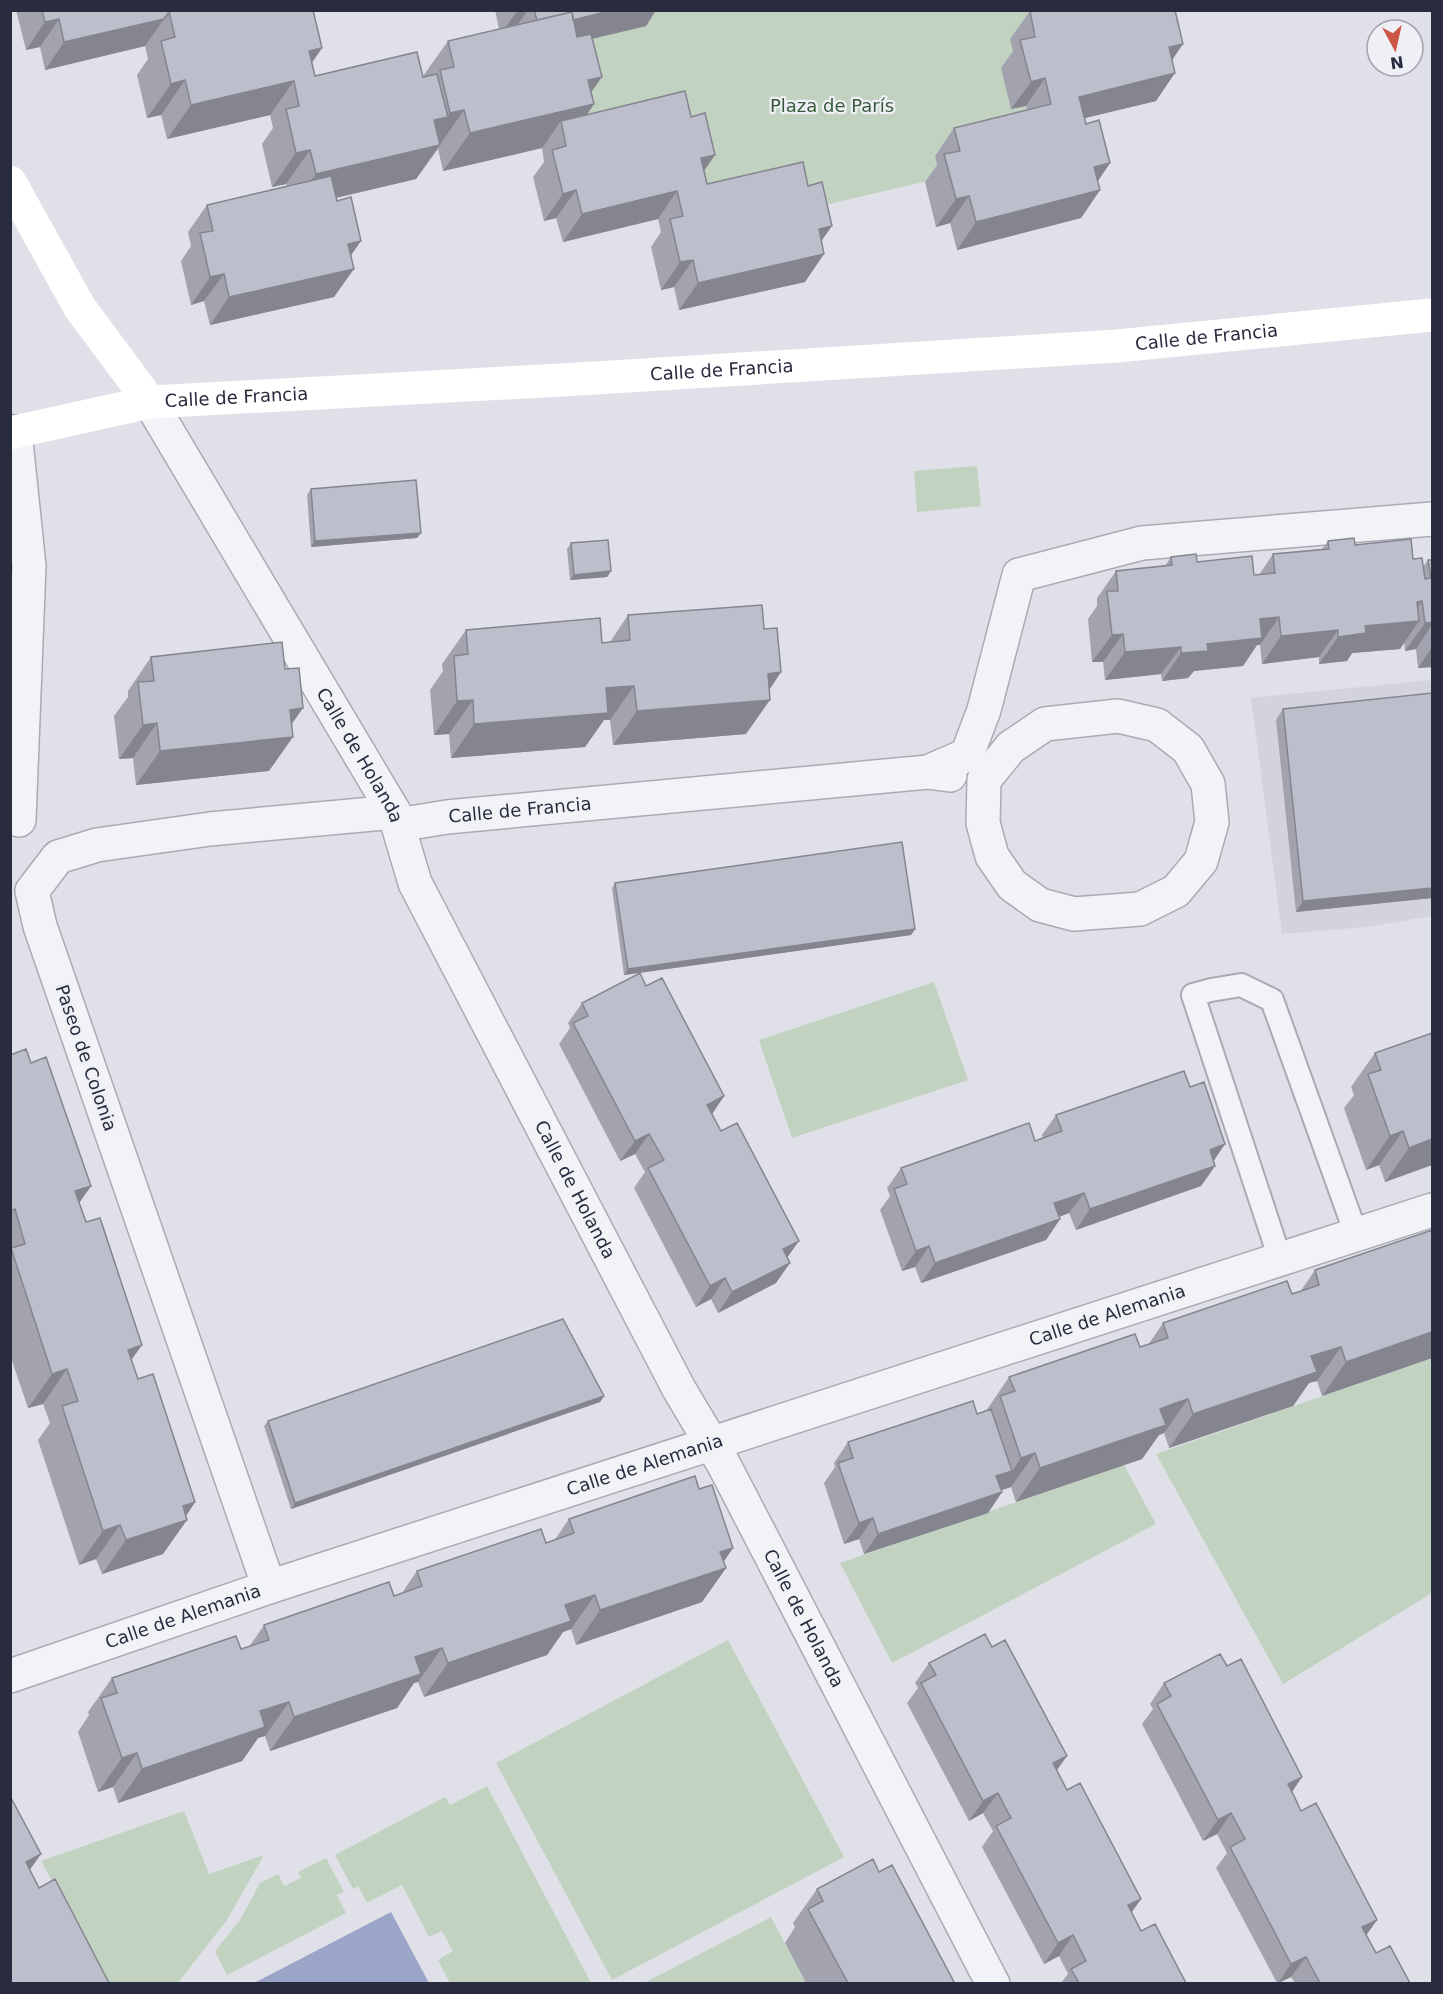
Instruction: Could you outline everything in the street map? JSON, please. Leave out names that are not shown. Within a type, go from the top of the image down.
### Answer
[{"type":"main road","points":[[10,182],[80,308],[150,402]]},
{"type":"main road","name":"Calle de Francia","points":[[13,432],[150,402],[562,380],[1117,346],[1432,315]]},
{"type":"street","name":"Calle de Holanda","points":[[150,402],[396,819],[415,883],[679,1389],[712,1443],[993,1983]]},
{"type":"street","points":[[13,432],[30,566],[19,820]]},
{"type":"street","name":"Calle de Francia","points":[[928,772],[967,755],[984,710],[1019,576],[1142,543],[1432,519]]},
{"type":"street","points":[[1118,716],[1157,725],[1188,749],[1208,784],[1212,822],[1201,861],[1176,891],[1140,909],[1074,914],[1040,905],[1030,898],[1012,885],[992,856],[983,823],[984,780],[1011,747],[1045,724],[1118,716]]},
{"type":"street","name":"Calle de Francia","points":[[396,819],[447,817],[928,772],[984,780]]},
{"type":"street","name":"Paseo de Colonia","points":[[269,1587],[40,926],[32,891],[58,857],[97,845],[210,829],[396,819]]},
{"type":"street","name":"Calle de Alemania","points":[[10,1676],[269,1587],[1432,1209]]},
{"type":"lane","points":[[1280,1259],[1193,995],[1241,985],[1272,1000],[1356,1234]]},
{"type":"shaded area","points":[[1432,680],[1432,916],[1367,927],[1282,934],[1251,698]]},
{"type":"green space","name":"Plaza de París","points":[[1106,10],[1016,64],[1011,109],[1026,106],[1029,130],[935,155],[941,178],[803,210],[688,212],[567,142],[545,50],[642,11]]},
{"type":"green space","points":[[977,466],[981,506],[917,512],[914,471]]},
{"type":"green space","points":[[934,982],[968,1080],[792,1138],[759,1040]]},
{"type":"green space","points":[[1432,1358],[1432,1593],[1283,1684],[1156,1454]]},
{"type":"green space","points":[[1124,1465],[1156,1524],[892,1663],[840,1563]]},
{"type":"green space","points":[[728,1640],[844,1857],[612,1980],[496,1763]]},
{"type":"green space","points":[[487,1786],[591,1983],[450,1983],[438,1960],[453,1951],[442,1931],[429,1937],[402,1885],[367,1903],[358,1886],[353,1889],[335,1855],[445,1797],[450,1805]]},
{"type":"green space","points":[[184,1811],[209,1874],[264,1855],[227,1920],[177,1984],[108,1983],[41,1861]]},
{"type":"green space","points":[[326,1858],[344,1892],[337,1895],[346,1913],[227,1975],[215,1951],[240,1920],[260,1883],[278,1874],[284,1886],[301,1878],[298,1872]]},
{"type":"green space","points":[[771,1917],[806,1983],[642,1984]]},
{"type":"water","points":[[391,1912],[429,1983],[254,1983]]},
{"type":"building","points":[[42,10],[176,10],[169,12],[164,19],[64,42],[59,19],[45,22]]},
{"type":"building","points":[[176,10],[313,10],[322,48],[309,51],[315,76],[417,52],[423,77],[437,74],[448,117],[434,120],[440,145],[316,174],[310,150],[296,153],[286,109],[299,106],[294,81],[191,105],[185,80],[171,84],[161,41],[175,37],[169,12]]},
{"type":"building","points":[[534,10],[613,10],[573,20],[572,12],[537,20]]},
{"type":"building","points":[[1175,10],[1183,44],[1169,47],[1175,73],[1079,97],[1086,124],[1099,120],[1110,163],[1094,167],[1100,190],[976,222],[969,196],[956,199],[944,154],[960,151],[954,128],[1051,104],[1045,78],[1031,82],[1020,40],[1035,37],[1030,11]]},
{"type":"building","points":[[572,12],[577,37],[591,34],[602,77],[588,80],[594,104],[470,133],[464,110],[450,113],[440,70],[454,67],[448,41]]},
{"type":"building","points":[[685,91],[691,117],[705,113],[715,155],[701,158],[707,184],[803,162],[808,186],[822,182],[832,226],[819,229],[824,254],[698,283],[693,260],[680,262],[670,219],[683,216],[677,191],[582,214],[576,190],[563,194],[552,150],[566,146],[561,121]]},
{"type":"building","points":[[331,176],[337,201],[351,197],[361,241],[348,244],[354,269],[229,297],[224,274],[210,277],[200,233],[213,231],[207,205]]},
{"type":"building","points":[[416,480],[421,533],[315,541],[311,489]]},
{"type":"building","points":[[1354,538],[1355,545],[1411,539],[1413,559],[1422,558],[1425,579],[1431,578],[1428,560],[1432,560],[1432,622],[1425,623],[1422,601],[1417,602],[1419,621],[1365,626],[1366,633],[1338,637],[1338,630],[1281,636],[1279,617],[1260,619],[1262,638],[1207,644],[1208,651],[1181,653],[1181,647],[1125,652],[1123,634],[1112,635],[1107,591],[1118,591],[1116,571],[1172,565],[1171,557],[1196,554],[1197,562],[1252,556],[1254,575],[1275,573],[1273,554],[1329,549],[1328,541]]},
{"type":"building","points":[[608,540],[611,571],[574,575],[571,543]]},
{"type":"building","points":[[762,605],[764,629],[777,628],[781,672],[768,674],[770,700],[637,711],[634,686],[606,688],[608,713],[474,724],[473,700],[457,701],[454,656],[468,654],[466,630],[600,618],[602,643],[630,640],[628,615]]},
{"type":"building","points":[[282,642],[285,669],[299,668],[303,708],[290,710],[293,737],[160,751],[157,723],[143,725],[138,682],[154,681],[151,657]]},
{"type":"building","points":[[1432,693],[1432,888],[1303,901],[1283,709]]},
{"type":"building","points":[[902,842],[915,929],[628,969],[615,883]]},
{"type":"building","points":[[640,973],[646,986],[662,978],[724,1096],[707,1105],[721,1131],[737,1123],[799,1241],[783,1249],[790,1263],[732,1292],[725,1278],[710,1286],[648,1168],[664,1160],[649,1134],[635,1141],[573,1023],[588,1016],[582,1003]]},
{"type":"building","points":[[1432,1033],[1432,1139],[1409,1148],[1403,1131],[1390,1136],[1368,1074],[1381,1070],[1375,1053]]},
{"type":"building","points":[[26,1049],[31,1063],[46,1057],[91,1186],[75,1191],[86,1222],[100,1218],[142,1345],[128,1350],[138,1379],[153,1374],[195,1502],[183,1506],[187,1520],[126,1540],[120,1525],[103,1531],[62,1406],[78,1401],[67,1369],[52,1374],[11,1248],[25,1244],[15,1209],[10,1211],[10,1055]]},
{"type":"building","points":[[1184,1071],[1190,1087],[1204,1082],[1225,1144],[1210,1150],[1215,1166],[1090,1209],[1084,1193],[1054,1203],[1060,1219],[935,1263],[929,1246],[916,1251],[894,1189],[907,1184],[901,1168],[1029,1123],[1035,1141],[1062,1131],[1056,1115]]},
{"type":"building","points":[[1432,1230],[1432,1332],[1346,1362],[1341,1347],[1311,1356],[1317,1372],[1193,1414],[1188,1399],[1173,1404],[1160,1409],[1166,1425],[1040,1468],[1035,1453],[1021,1458],[1000,1396],[1015,1391],[1009,1377],[1135,1334],[1140,1347],[1168,1338],[1163,1323],[1287,1281],[1292,1294],[1319,1285],[1315,1270]]},
{"type":"building","points":[[563,1319],[604,1396],[295,1503],[268,1421]]},
{"type":"building","points":[[973,1401],[977,1414],[991,1409],[1012,1471],[996,1476],[1002,1492],[878,1534],[873,1518],[859,1523],[838,1463],[853,1458],[848,1442]]},
{"type":"building","points":[[695,1476],[699,1489],[712,1485],[733,1548],[720,1552],[726,1568],[600,1610],[595,1595],[565,1605],[571,1621],[448,1663],[442,1648],[415,1657],[421,1674],[294,1717],[289,1702],[260,1711],[265,1727],[142,1769],[137,1753],[122,1758],[101,1698],[117,1693],[112,1678],[236,1636],[241,1649],[269,1640],[264,1625],[389,1582],[394,1596],[422,1586],[417,1571],[541,1529],[546,1543],[574,1533],[569,1519]]},
{"type":"building","points":[[985,1634],[992,1647],[1005,1640],[1067,1756],[1053,1763],[1067,1790],[1080,1783],[1141,1899],[1128,1905],[1141,1931],[1155,1924],[1186,1983],[1079,1983],[1071,1969],[1086,1961],[1073,1935],[1058,1943],[996,1826],[1011,1818],[998,1793],[983,1801],[921,1683],[936,1675],[929,1663]]},
{"type":"building","points":[[1220,1654],[1227,1666],[1241,1659],[1302,1777],[1288,1784],[1301,1811],[1316,1803],[1377,1920],[1362,1927],[1376,1953],[1390,1946],[1410,1983],[1320,1983],[1306,1957],[1291,1964],[1230,1847],[1245,1839],[1231,1813],[1218,1820],[1157,1704],[1171,1696],[1164,1683]]},
{"type":"building","points":[[10,1796],[41,1854],[26,1862],[39,1888],[55,1879],[109,1983],[10,1983]]},
{"type":"building","points":[[873,1859],[879,1872],[892,1865],[954,1982],[848,1983],[808,1909],[823,1901],[817,1889]]}]
